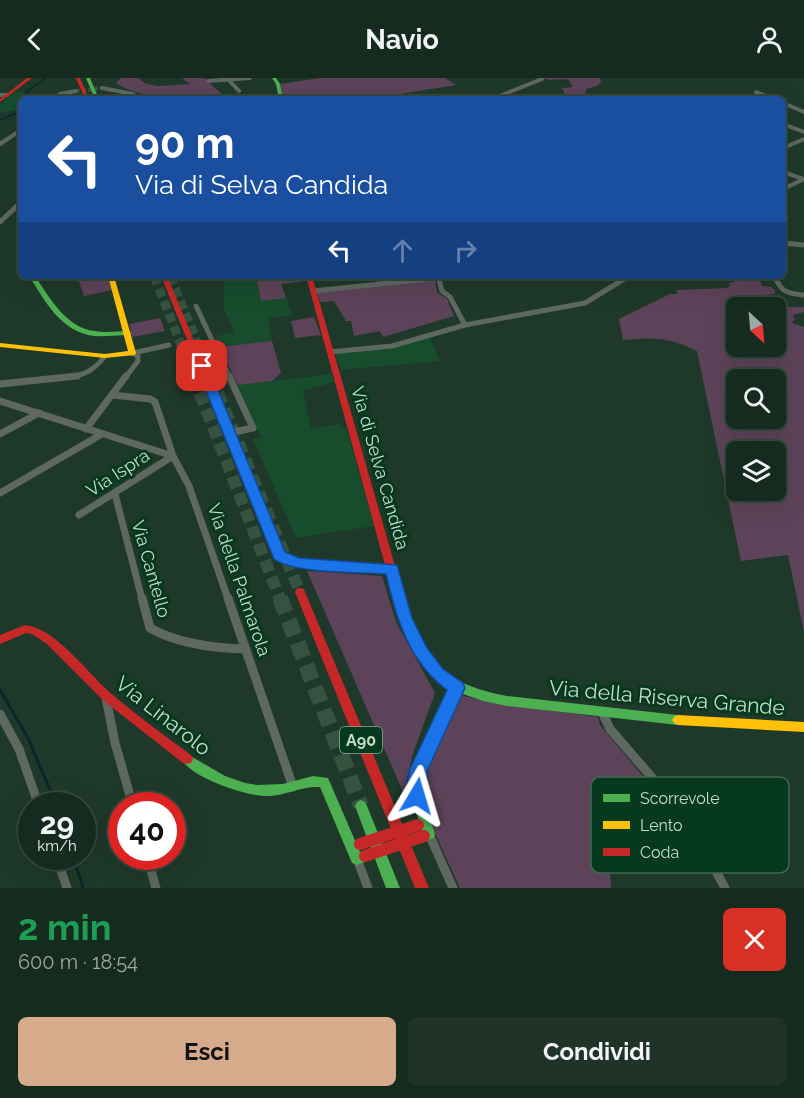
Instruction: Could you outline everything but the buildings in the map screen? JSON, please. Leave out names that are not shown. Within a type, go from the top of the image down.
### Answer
[{"type":"main road","points":[[2,97],[30,78]]},
{"type":"main road","points":[[78,78],[86,96]]},
{"type":"main road","points":[[88,78],[96,96]]},
{"type":"main road","points":[[274,78],[280,96]]},
{"type":"main road","points":[[35,279],[54,307],[71,325],[86,332],[128,333]]},
{"type":"main road","points":[[0,345],[105,356],[132,353],[112,279]]},
{"type":"main road","points":[[165,279],[228,434],[282,558],[308,564],[392,569]]},
{"type":"main road","name":"Via di Selva Candida","points":[[310,279],[404,618],[421,652],[438,674],[457,688]]},
{"type":"main road","name":"A90","points":[[300,592],[422,888]]},
{"type":"main road","name":"Via Linarolo","points":[[0,640],[21,630],[37,631],[106,697],[193,763],[227,784],[256,791],[292,787],[312,780],[322,781],[328,786],[356,845]]},
{"type":"main road","points":[[421,824],[356,845],[361,857],[427,836],[421,824],[416,792],[417,775],[457,688]]},
{"type":"main road","name":"Via della Riserva Grande","points":[[457,688],[490,698],[603,714],[804,727]]},
{"type":"main road","points":[[361,806],[393,888]]},
{"type":"street","points":[[208,81],[250,78]]},
{"type":"street","points":[[228,79],[239,92]]},
{"type":"street","points":[[500,96],[542,80]]},
{"type":"street","points":[[102,88],[135,96]]},
{"type":"street","points":[[59,96],[62,93],[76,91]]},
{"type":"street","points":[[756,92],[767,96]]},
{"type":"street","points":[[786,104],[804,112]]},
{"type":"street","points":[[786,125],[804,132]]},
{"type":"street","points":[[0,144],[18,132]]},
{"type":"street","points":[[786,147],[804,139]]},
{"type":"street","points":[[786,173],[804,179]]},
{"type":"street","points":[[786,188],[804,179]]},
{"type":"street","points":[[0,222],[18,205]]},
{"type":"street","points":[[786,243],[804,245]]},
{"type":"street","points":[[313,291],[420,279]]},
{"type":"street","points":[[439,279],[442,291],[450,297],[465,325]]},
{"type":"street","points":[[330,352],[392,346],[465,325],[585,303],[624,279]]},
{"type":"street","points":[[776,279],[780,290],[804,295]]},
{"type":"street","points":[[196,306],[253,428],[228,434]]},
{"type":"street","points":[[132,353],[169,345]]},
{"type":"street","points":[[86,429],[139,360],[138,355],[132,353]]},
{"type":"street","points":[[0,384],[84,375],[97,368],[105,356]]},
{"type":"street","name":"Via della Palmarola","points":[[113,394],[155,401],[173,456],[189,486],[292,787]]},
{"type":"street","points":[[0,401],[173,456]]},
{"type":"street","points":[[0,434],[39,413]]},
{"type":"street","points":[[0,493],[102,434]]},
{"type":"street","name":"Via Ispra","points":[[79,516],[173,456]]},
{"type":"street","name":"Via Cantello","points":[[115,494],[150,628],[163,634],[216,647],[245,649]]},
{"type":"street","points":[[106,697],[129,792]]},
{"type":"street","points":[[0,714],[19,749],[34,792]]},
{"type":"street","points":[[603,714],[610,729],[652,777]]},
{"type":"street","points":[[427,836],[453,888]]},
{"type":"street","points":[[361,857],[368,888]]},
{"type":"street","points":[[61,870],[67,888]]},
{"type":"street","points":[[151,870],[156,888]]},
{"type":"street","points":[[717,873],[725,888]]},
{"type":"shaded area","points":[[121,78],[138,78],[146,84],[158,86],[190,84],[182,78],[204,78],[224,96],[153,96],[126,89],[116,83]]},
{"type":"shaded area","points":[[321,78],[445,78],[456,85],[388,96],[282,96],[280,84]]},
{"type":"shaded area","points":[[540,78],[600,78],[601,82],[597,86],[586,89],[585,96],[562,96],[565,95],[562,88],[573,87],[568,79]]},
{"type":"shaded area","points":[[15,92],[23,92],[25,96],[18,96],[18,108],[13,111],[0,112],[0,104]]},
{"type":"shaded area","points":[[78,279],[108,279],[113,290],[84,296]]},
{"type":"shaded area","points":[[224,279],[257,279],[261,300],[286,298],[292,315],[268,318],[272,341],[219,347],[216,336],[234,332],[224,309]]},
{"type":"shaded area","points":[[257,279],[305,279],[306,281],[281,284],[286,298],[261,301]]},
{"type":"shaded area","points":[[730,279],[757,279],[762,286],[775,290],[775,294],[763,295],[766,297],[726,297],[726,357],[786,357],[786,307],[804,307],[804,312],[793,315],[795,319],[792,323],[804,327],[804,632],[788,555],[741,561],[728,501],[786,501],[786,441],[726,441],[726,489],[697,351],[661,339],[623,340],[619,319],[670,294],[677,294],[677,290],[727,288],[731,285],[728,283],[735,282]]},
{"type":"shaded area","points":[[435,280],[437,292],[447,299],[454,316],[383,337],[380,331],[354,336],[351,321],[346,321],[334,301],[320,302],[317,292]]},
{"type":"shaded area","points":[[314,317],[321,335],[295,338],[291,321]]},
{"type":"shaded area","points":[[160,318],[165,331],[132,337],[129,324]]},
{"type":"shaded area","points":[[430,338],[440,361],[341,370],[335,353],[390,349]]},
{"type":"shaded area","points":[[272,341],[281,373],[272,381],[238,385],[219,347]]},
{"type":"shaded area","points":[[332,374],[334,382],[303,391],[311,428],[339,424],[341,428],[346,427],[374,526],[296,538],[253,439],[261,438],[238,385]]},
{"type":"shaded area","points":[[307,571],[382,576],[396,622],[435,693],[412,756],[404,794]]},
{"type":"shaded area","points":[[457,694],[487,702],[598,717],[600,725],[644,777],[591,777],[591,873],[610,873],[611,888],[460,888],[427,811],[422,789],[430,753]]},
{"type":"waterway","points":[[27,96],[26,92],[46,78]]},
{"type":"waterway","points":[[0,120],[18,112]]},
{"type":"waterway","points":[[0,690],[28,738],[51,792]]},
{"type":"waterway","points":[[77,870],[83,888]]},
{"type":"tunnel","points":[[76,91],[102,88]]},
{"type":"tunnel","points":[[155,279],[194,378]]},
{"type":"tunnel","points":[[171,279],[212,378]]},
{"type":"tunnel","points":[[193,376],[280,599]]},
{"type":"tunnel","points":[[211,376],[300,592]]},
{"type":"tunnel","points":[[280,598],[361,806]]},
{"type":"traffic: fast","points":[[88,78],[96,96]]},
{"type":"traffic: fast","points":[[274,78],[280,96]]},
{"type":"traffic: fast","points":[[34,279],[56,311],[72,325],[91,333],[128,333]]},
{"type":"traffic: fast","points":[[398,595],[413,638],[422,654],[433,669],[463,689],[507,701],[678,720]]},
{"type":"traffic: fast","points":[[424,836],[429,834],[417,796],[416,778],[457,688]]},
{"type":"traffic: fast","points":[[187,759],[220,779],[245,788],[270,791],[313,781],[324,782],[357,859],[365,856]]},
{"type":"traffic: fast","points":[[361,806],[393,888]]},
{"type":"traffic: slow","points":[[0,345],[105,356],[132,353],[112,279]]},
{"type":"traffic: slow","points":[[678,720],[804,727]]},
{"type":"traffic: jam","points":[[0,101],[30,78]]},
{"type":"traffic: jam","points":[[78,78],[86,96]]},
{"type":"traffic: jam","points":[[165,279],[279,555],[299,563],[392,569]]},
{"type":"traffic: jam","points":[[310,279],[398,595]]},
{"type":"traffic: jam","points":[[300,592],[422,888]]},
{"type":"traffic: jam","points":[[0,640],[25,629],[34,630],[51,641],[108,698],[187,759]]},
{"type":"traffic: jam","points":[[360,844],[418,825]]},
{"type":"traffic: jam","points":[[365,856],[424,836]]},
{"type":"route","points":[[202,366],[279,555],[285,560],[299,563],[392,569],[404,618],[421,652],[438,674],[457,688],[419,769],[416,782],[417,796]]}]
